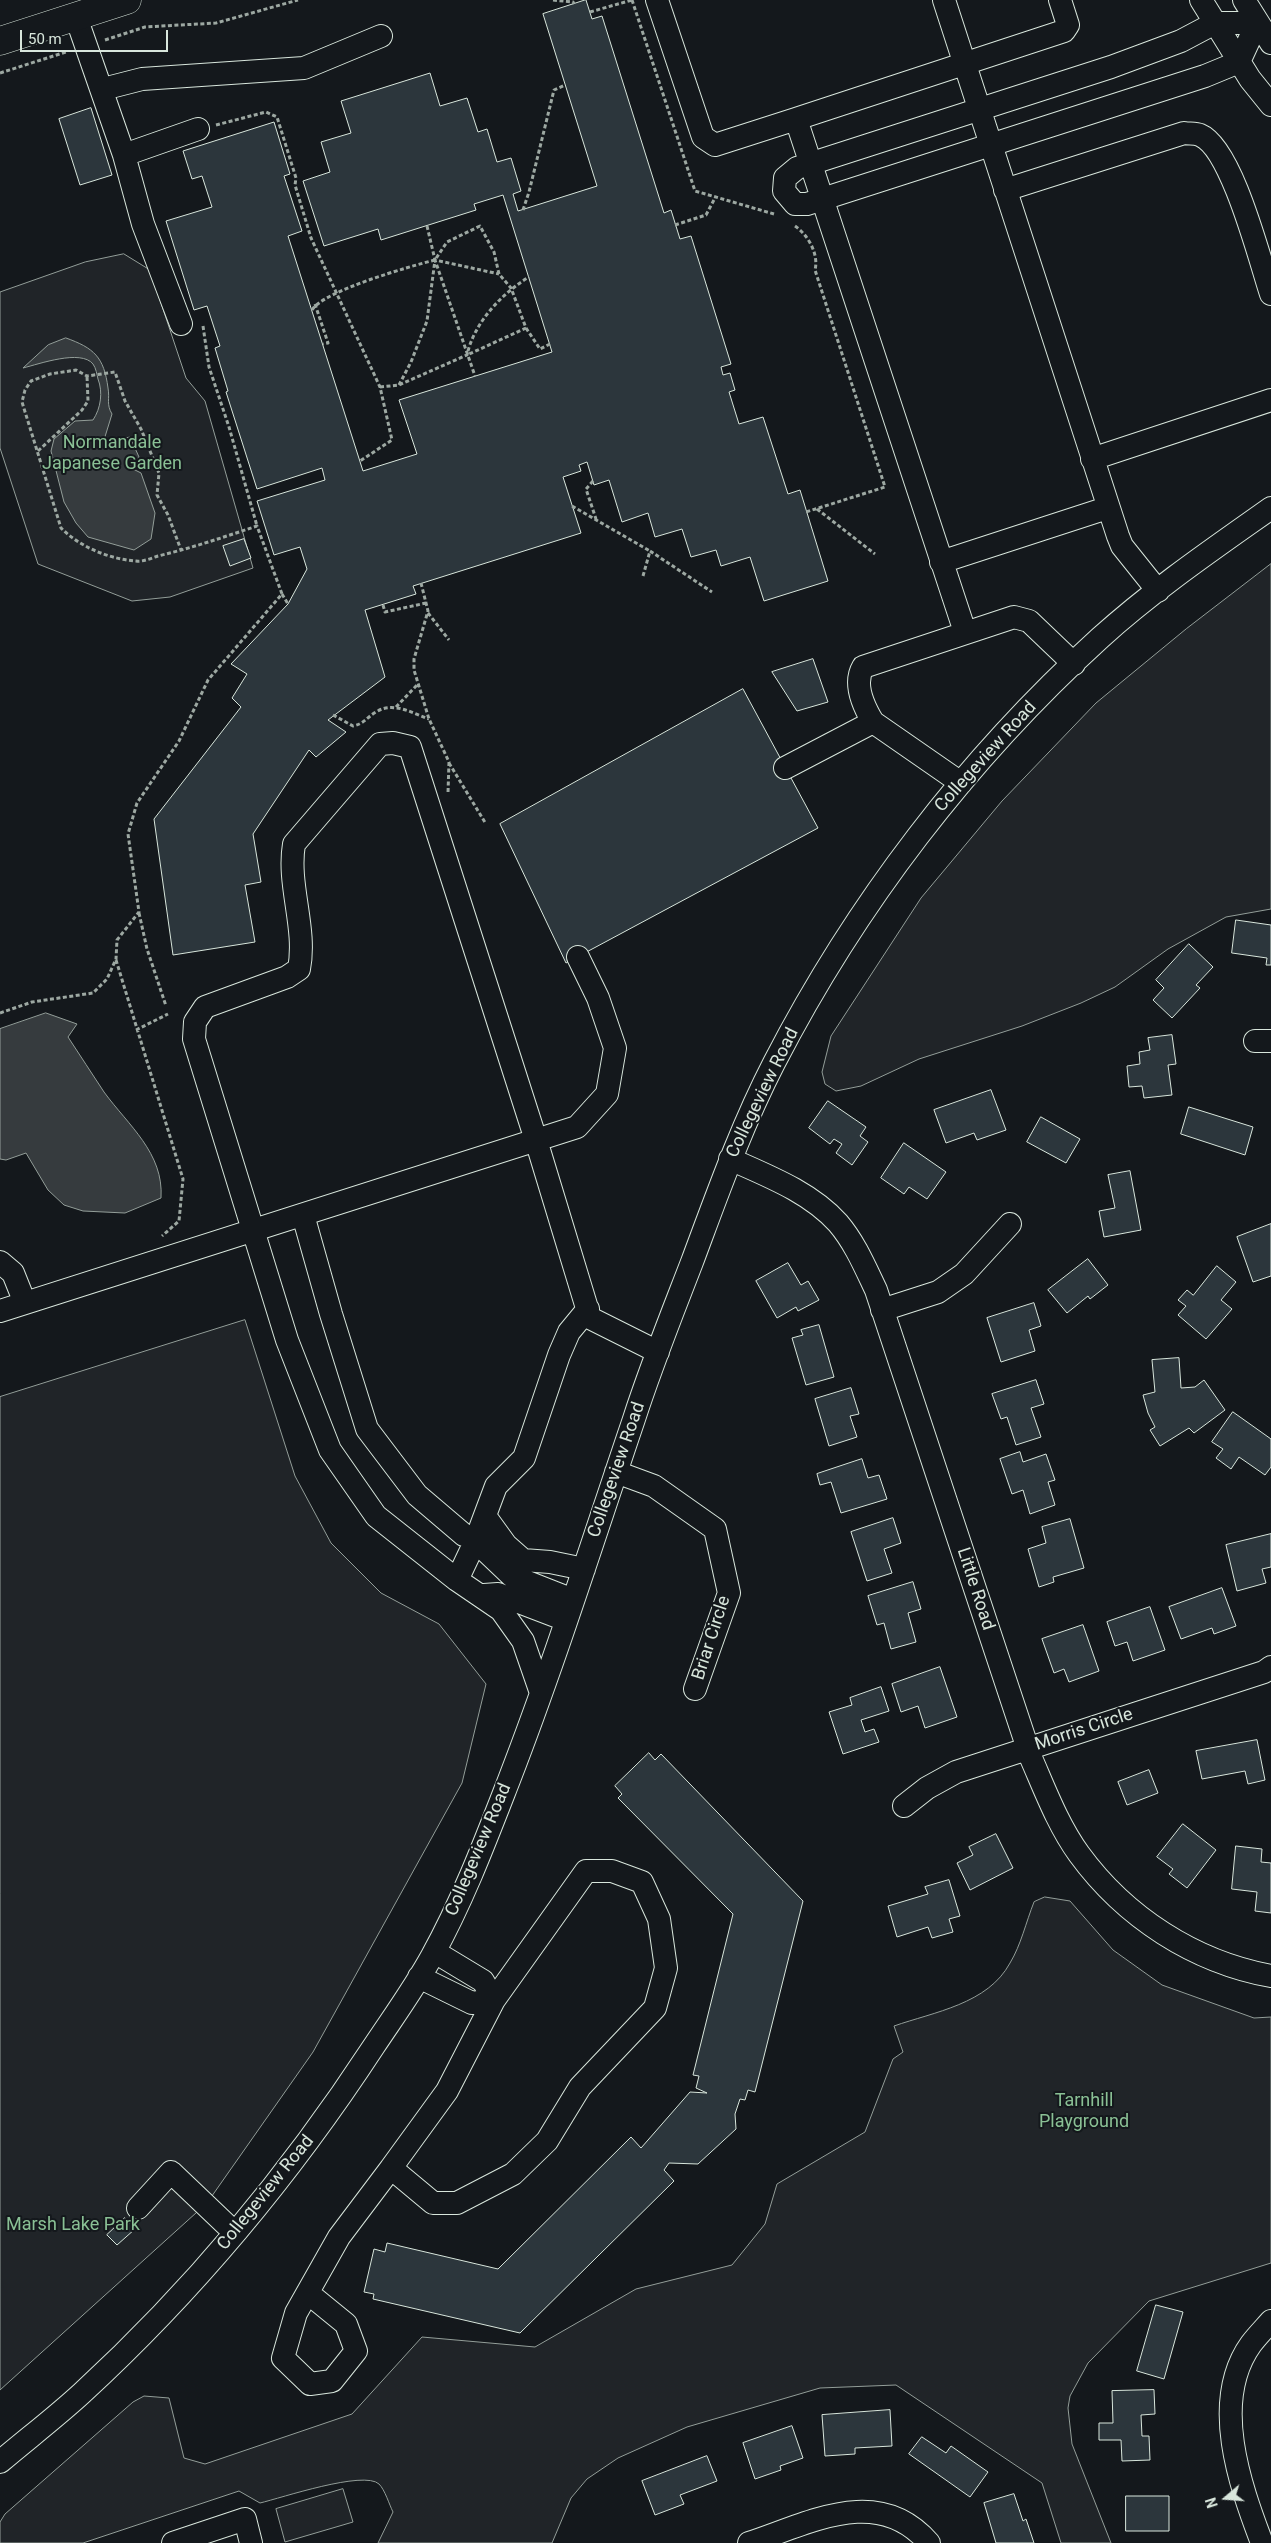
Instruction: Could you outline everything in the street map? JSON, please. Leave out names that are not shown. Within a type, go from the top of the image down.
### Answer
[{"type":"main road","points":[[0,41],[127,0]]},
{"type":"street","points":[[657,0],[702,137],[707,142],[715,144],[964,62],[1064,32],[1068,25],[1060,0]]},
{"type":"street","points":[[944,0],[1108,508],[1122,546],[1158,591]]},
{"type":"street","points":[[1201,0],[1239,62],[1271,105]]},
{"type":"street","points":[[1244,0],[1271,43]]},
{"type":"street","points":[[76,17],[103,89],[124,154],[143,224],[191,321]]},
{"type":"street","points":[[1214,23],[1257,23],[1239,62],[1205,76],[990,144],[822,200],[807,204],[795,204],[784,191],[785,178],[797,168],[1181,41],[1214,23]]},
{"type":"street","points":[[103,89],[142,79],[304,68],[381,36]]},
{"type":"street","points":[[796,118],[965,632]]},
{"type":"street","points":[[124,154],[198,129]]},
{"type":"street","points":[[1005,190],[1184,133],[1200,135],[1216,151],[1230,171],[1271,294]]},
{"type":"street","points":[[1092,459],[1271,400]]},
{"type":"street","points":[[941,562],[1108,508]]},
{"type":"street","name":"Collegeview Road","points":[[0,2462],[79,2395],[142,2335],[235,2234],[294,2162],[354,2077],[435,1952],[484,1845],[541,1693],[658,1352],[730,1159],[773,1064],[825,972],[882,883],[961,783],[1018,720],[1100,638],[1158,591],[1271,508]]},
{"type":"street","points":[[961,783],[873,722],[864,707],[860,690],[860,672],[863,667],[1014,617],[1029,621],[1074,664]]},
{"type":"street","points":[[785,768],[873,722]]},
{"type":"street","points":[[541,1693],[523,1641],[501,1610],[478,1596],[376,1516],[330,1450],[287,1340],[194,1039],[195,1022],[205,1007],[286,976],[299,969],[302,954],[291,862],[294,844],[380,744],[393,743],[410,747],[536,1140],[590,1318],[658,1352]]},
{"type":"street","points":[[0,1311],[577,1127],[607,1094],[615,1048],[598,998],[578,957]]},
{"type":"street","name":"Little Road","points":[[730,1159],[810,1198],[838,1223],[860,1256],[882,1310],[1028,1748],[1052,1807],[1078,1853],[1112,1893],[1154,1928],[1200,1954],[1250,1972],[1271,1976]]},
{"type":"street","points":[[303,1215],[331,1314],[367,1429],[418,1496],[475,1542],[512,1576],[570,1610]]},
{"type":"street","points":[[882,1310],[938,1292],[964,1274],[1010,1224]]},
{"type":"street","points":[[0,1262],[13,1273],[25,1303]]},
{"type":"street","points":[[458,1580],[475,1542],[496,1486],[524,1458],[559,1355],[572,1326],[588,1310]]},
{"type":"street","name":"Briar Circle","points":[[616,1472],[654,1486],[715,1529],[729,1592],[695,1689]]},
{"type":"street","points":[[485,1516],[506,1545],[523,1560],[550,1562],[584,1569]]},
{"type":"street","points":[[478,1596],[498,1594],[570,1610]]},
{"type":"street","name":"Morris Circle","points":[[904,1806],[927,1788],[956,1772],[1264,1672],[1271,1666]]},
{"type":"street","points":[[308,2293],[339,2237],[447,2091],[494,2000],[586,1871],[612,1871],[642,1882],[659,1919],[666,1968],[655,2008],[580,2087],[548,2141],[513,2174],[457,2203],[433,2203],[391,2168]]},
{"type":"street","points":[[435,1952],[483,1981],[494,2000]]},
{"type":"street","points":[[419,1977],[472,2004],[494,2000]]},
{"type":"street","points":[[138,2208],[171,2172],[235,2234]]},
{"type":"street","points":[[1262,2543],[1231,2436],[1231,2404],[1237,2374],[1250,2345],[1271,2321]]},
{"type":"street","points":[[749,2543],[839,2513],[863,2510],[888,2514],[910,2525],[929,2543]]},
{"type":"street","points":[[173,2543],[245,2518],[251,2543]]},
{"type":"path","points":[[0,74],[145,27],[216,23],[298,0]]},
{"type":"path","points":[[553,0],[573,2],[574,4]]},
{"type":"path","points":[[590,12],[622,1],[632,0],[695,190],[715,198],[769,211],[776,215]]},
{"type":"path","points":[[523,210],[554,90],[565,85]]},
{"type":"path","points":[[198,129],[266,112],[277,117],[296,178],[295,185],[310,238],[380,388],[392,440],[360,461]]},
{"type":"path","points":[[676,225],[706,215],[715,198]]},
{"type":"path","points":[[790,223],[808,238],[817,262],[815,270],[885,487],[806,512]]},
{"type":"path","points":[[427,226],[435,260],[475,376]]},
{"type":"path","points":[[398,385],[411,362],[427,321],[435,260],[447,242],[480,226],[494,252],[500,274],[511,288],[526,328],[540,349],[550,344]]},
{"type":"path","points":[[312,310],[315,304],[335,294],[408,267],[435,260],[500,274]]},
{"type":"path","points":[[467,355],[470,341],[482,321],[511,288],[529,278]]},
{"type":"path","points":[[315,304],[328,343],[322,344]]},
{"type":"path","points":[[191,321],[229,427],[257,526],[282,594],[288,604]]},
{"type":"path","points":[[380,388],[398,385],[526,328]]},
{"type":"path","points":[[181,550],[168,515],[157,495],[159,473],[141,428],[125,401],[115,372],[87,376],[76,370],[50,374],[31,382],[25,390],[22,402],[61,528],[74,541],[101,553],[138,561],[181,550],[257,526]]},
{"type":"path","points":[[38,451],[82,410],[88,401],[87,376]]},
{"type":"path","points":[[593,481],[586,489],[596,520]]},
{"type":"path","points":[[572,506],[650,551],[712,592]]},
{"type":"path","points":[[817,509],[875,554]]},
{"type":"path","points":[[643,576],[650,551]]},
{"type":"path","points":[[422,583],[427,613],[414,659],[414,670],[428,719],[449,762],[486,824]]},
{"type":"path","points":[[166,1006],[147,949],[139,912],[128,834],[137,803],[179,741],[208,680],[282,594]]},
{"type":"path","points":[[382,605],[385,612],[426,603]]},
{"type":"path","points":[[427,613],[449,640]]},
{"type":"path","points":[[333,715],[353,726],[362,724],[376,712],[396,707],[418,684]]},
{"type":"path","points":[[396,707],[428,719]]},
{"type":"path","points":[[447,802],[449,762]]},
{"type":"path","points":[[139,912],[117,940],[116,959],[136,1030],[183,1178],[179,1221],[159,1238]]},
{"type":"path","points":[[0,1013],[32,1002],[93,993],[107,979],[116,959]]},
{"type":"path","points":[[136,1030],[168,1014]]},
{"type":"green space","name":"Normandale Japanese Garden","points":[[124,254],[150,270],[186,378],[205,401],[253,568],[170,597],[132,601],[38,564],[0,448],[0,292],[85,262]]},
{"type":"green space","points":[[1271,564],[1271,909],[1226,917],[1168,949],[1115,987],[1081,1003],[1022,1026],[919,1059],[861,1086],[836,1091],[825,1084],[822,1072],[831,1036],[921,898],[1002,801],[1096,703],[1186,629]]},
{"type":"green space","name":"Marsh Lake Park","points":[[245,1320],[295,1476],[331,1543],[381,1593],[439,1624],[486,1684],[462,1783],[313,2052],[207,2203],[0,2390],[0,1397]]},
{"type":"green space","name":"Tarnhill Playground","points":[[1045,1897],[1070,1901],[1113,1950],[1162,1985],[1254,2018],[1271,2017],[1271,2263],[1149,2301],[1088,2363],[1070,2396],[1068,2408],[1072,2444],[1111,2543],[1061,2543],[1042,2483],[896,2385],[820,2388],[687,2427],[618,2458],[587,2479],[571,2498],[552,2543],[378,2543],[393,2512],[379,2484],[357,2480],[322,2486],[260,2503],[239,2491],[83,2543],[0,2543],[0,2522],[5,2514],[133,2402],[144,2396],[169,2398],[184,2458],[205,2464],[352,2414],[422,2337],[535,2347],[636,2289],[732,2265],[765,2224],[777,2184],[865,2132],[893,2059],[903,2052],[894,2026],[959,2005],[988,1988],[1000,1977],[1014,1956],[1034,1902]]},
{"type":"green space","points":[[343,2489],[353,2522],[285,2542],[276,2509]]},
{"type":"shaded area","points":[[66,338],[91,350],[104,369],[109,407],[112,414],[104,440],[114,445],[121,439],[130,437],[139,457],[133,469],[141,473],[155,513],[151,539],[134,550],[88,537],[76,523],[64,502],[51,451],[54,439],[75,421],[93,420],[96,415],[101,395],[96,369],[87,360],[79,358],[59,359],[23,368],[48,345]]},
{"type":"shaded area","points":[[46,1013],[77,1024],[68,1037],[104,1092],[143,1140],[151,1153],[157,1167],[161,1198],[125,1213],[83,1211],[64,1205],[48,1190],[26,1153],[6,1160],[0,1159],[0,1029]]},
{"type":"building","points":[[586,0],[592,19],[602,16],[664,213],[671,210],[680,239],[691,236],[731,364],[721,367],[723,375],[730,373],[735,390],[729,392],[739,424],[763,417],[788,494],[800,490],[828,581],[764,601],[750,557],[721,566],[716,550],[691,557],[682,529],[655,537],[648,513],[622,522],[609,480],[594,485],[587,462],[579,465],[581,471],[563,477],[581,533],[413,586],[416,594],[365,610],[385,677],[328,720],[346,732],[316,757],[309,750],[253,834],[261,882],[245,885],[255,942],[173,955],[154,819],[241,707],[232,698],[247,674],[231,664],[288,604],[307,569],[300,547],[274,555],[257,501],[325,480],[322,468],[257,489],[226,392],[228,391],[215,348],[220,346],[207,306],[194,310],[166,221],[212,207],[202,176],[192,179],[183,151],[274,122],[290,174],[284,176],[302,231],[288,236],[363,471],[417,454],[399,400],[552,352],[503,195],[474,204],[476,210],[381,240],[378,229],[324,246],[303,181],[330,172],[321,142],[351,133],[341,101],[430,73],[440,106],[467,98],[478,132],[487,129],[497,162],[511,158],[521,191],[513,194],[518,211],[597,186],[543,14]]},
{"type":"building","points":[[91,108],[112,175],[80,185],[59,119]]},
{"type":"building","points":[[244,539],[251,558],[230,566],[223,546]]},
{"type":"building","points":[[813,659],[828,702],[797,711],[772,672]]},
{"type":"building","points":[[743,689],[818,828],[566,963],[500,824]]},
{"type":"building","points":[[1236,920],[1271,925],[1271,965],[1266,965],[1267,958],[1232,953]]},
{"type":"building","points":[[1189,944],[1213,967],[1196,985],[1200,988],[1172,1018],[1153,1000],[1164,988],[1156,980]]},
{"type":"building","points":[[1172,1035],[1176,1064],[1168,1065],[1172,1095],[1144,1098],[1142,1086],[1129,1087],[1127,1066],[1140,1064],[1139,1052],[1150,1050],[1148,1038]]},
{"type":"building","points":[[991,1090],[1006,1130],[977,1140],[974,1133],[946,1143],[934,1110]]},
{"type":"building","points":[[828,1101],[866,1127],[860,1136],[868,1142],[852,1165],[836,1153],[842,1144],[834,1139],[830,1144],[809,1128]]},
{"type":"building","points":[[1189,1107],[1253,1127],[1245,1155],[1181,1134]]},
{"type":"building","points":[[1041,1117],[1080,1139],[1066,1163],[1027,1142]]},
{"type":"building","points":[[904,1143],[946,1172],[927,1199],[909,1187],[904,1194],[881,1178]]},
{"type":"building","points":[[1130,1171],[1141,1230],[1104,1237],[1099,1211],[1115,1208],[1108,1175]]},
{"type":"building","points":[[1271,1224],[1271,1276],[1253,1282],[1237,1237]]},
{"type":"building","points":[[1088,1259],[1108,1285],[1090,1299],[1088,1296],[1067,1313],[1048,1290]]},
{"type":"building","points":[[788,1263],[801,1285],[808,1281],[819,1300],[798,1311],[796,1307],[777,1318],[756,1281]]},
{"type":"building","points":[[1217,1266],[1236,1282],[1221,1300],[1232,1309],[1206,1339],[1178,1315],[1186,1306],[1178,1300],[1187,1290],[1193,1295]]},
{"type":"building","points":[[1034,1303],[1041,1326],[1029,1330],[1035,1351],[1001,1362],[987,1318]]},
{"type":"building","points":[[819,1325],[834,1377],[806,1385],[792,1338],[803,1335],[801,1330]]},
{"type":"building","points":[[1179,1358],[1181,1388],[1195,1387],[1204,1380],[1225,1410],[1194,1433],[1189,1428],[1160,1446],[1150,1430],[1155,1427],[1148,1413],[1143,1395],[1155,1392],[1152,1360]]},
{"type":"building","points":[[1036,1380],[1044,1404],[1031,1408],[1041,1437],[1016,1445],[1007,1417],[1001,1419],[992,1394]]},
{"type":"building","points":[[851,1388],[859,1414],[850,1416],[857,1437],[829,1446],[815,1399]]},
{"type":"building","points":[[1233,1412],[1271,1439],[1271,1467],[1265,1475],[1239,1457],[1231,1469],[1216,1458],[1223,1449],[1212,1442]]},
{"type":"building","points":[[1020,1452],[1023,1462],[1046,1454],[1055,1480],[1048,1482],[1055,1505],[1030,1514],[1023,1490],[1012,1494],[1000,1459]]},
{"type":"building","points":[[862,1459],[868,1478],[879,1475],[887,1499],[841,1513],[831,1482],[820,1485],[817,1474]]},
{"type":"building","points":[[893,1518],[901,1543],[884,1549],[892,1573],[867,1581],[851,1532]]},
{"type":"building","points":[[1070,1519],[1084,1568],[1053,1577],[1054,1582],[1039,1587],[1028,1549],[1046,1543],[1042,1527]]},
{"type":"building","points":[[1271,1534],[1271,1567],[1262,1569],[1266,1583],[1237,1591],[1226,1545]]},
{"type":"building","points":[[913,1582],[921,1609],[908,1613],[916,1642],[891,1649],[884,1623],[877,1625],[868,1596]]},
{"type":"building","points":[[1222,1588],[1236,1626],[1214,1634],[1212,1628],[1181,1639],[1169,1607]]},
{"type":"building","points":[[1150,1607],[1165,1650],[1133,1661],[1127,1642],[1115,1646],[1107,1622]]},
{"type":"building","points":[[1083,1625],[1099,1671],[1069,1682],[1064,1669],[1054,1673],[1042,1639]]},
{"type":"building","points":[[940,1667],[957,1717],[925,1728],[918,1706],[901,1712],[892,1684]]},
{"type":"building","points":[[881,1687],[889,1711],[861,1720],[865,1732],[874,1729],[879,1742],[843,1754],[829,1712],[852,1705],[850,1698]]},
{"type":"building","points":[[1257,1740],[1265,1780],[1248,1784],[1245,1771],[1202,1779],[1196,1751]]},
{"type":"building","points":[[649,1753],[655,1760],[661,1754],[803,1901],[755,2092],[748,2090],[745,2100],[740,2099],[735,2114],[736,2129],[698,2164],[669,2163],[664,2170],[674,2181],[520,2333],[373,2299],[374,2294],[364,2292],[374,2249],[385,2252],[387,2243],[498,2269],[631,2137],[641,2148],[690,2092],[707,2093],[696,2088],[699,2076],[693,2075],[733,1914],[618,1798],[622,1794],[615,1786]]},
{"type":"building","points":[[1149,1770],[1158,1793],[1127,1805],[1118,1782]]},
{"type":"building","points":[[1183,1824],[1216,1850],[1187,1888],[1169,1874],[1173,1869],[1157,1857]]},
{"type":"building","points":[[996,1834],[1013,1868],[970,1890],[957,1863],[973,1855],[969,1847]]},
{"type":"building","points":[[1236,1846],[1262,1849],[1261,1862],[1271,1863],[1271,1913],[1255,1911],[1257,1892],[1232,1889]]},
{"type":"building","points":[[949,1880],[960,1916],[949,1919],[953,1932],[932,1938],[928,1927],[897,1937],[888,1906],[928,1894],[925,1887]]},
{"type":"building","points":[[125,2218],[135,2229],[117,2245],[107,2235]]},
{"type":"building","points":[[1156,2305],[1183,2312],[1164,2379],[1137,2371]]},
{"type":"building","points":[[1154,2390],[1155,2414],[1141,2415],[1142,2436],[1149,2436],[1150,2460],[1122,2461],[1121,2440],[1099,2440],[1099,2423],[1113,2423],[1112,2391]]},
{"type":"building","points":[[890,2410],[892,2446],[855,2448],[855,2454],[825,2456],[822,2415]]},
{"type":"building","points":[[792,2426],[803,2458],[780,2466],[781,2470],[755,2479],[743,2443]]},
{"type":"building","points":[[922,2437],[946,2453],[951,2446],[988,2472],[970,2497],[909,2454]]},
{"type":"building","points":[[707,2456],[717,2481],[680,2495],[684,2504],[655,2515],[642,2481]]},
{"type":"building","points":[[1014,2494],[1023,2521],[1026,2519],[1034,2543],[996,2543],[984,2503]]},
{"type":"building","points":[[1126,2496],[1169,2496],[1169,2531],[1126,2531]]}]
